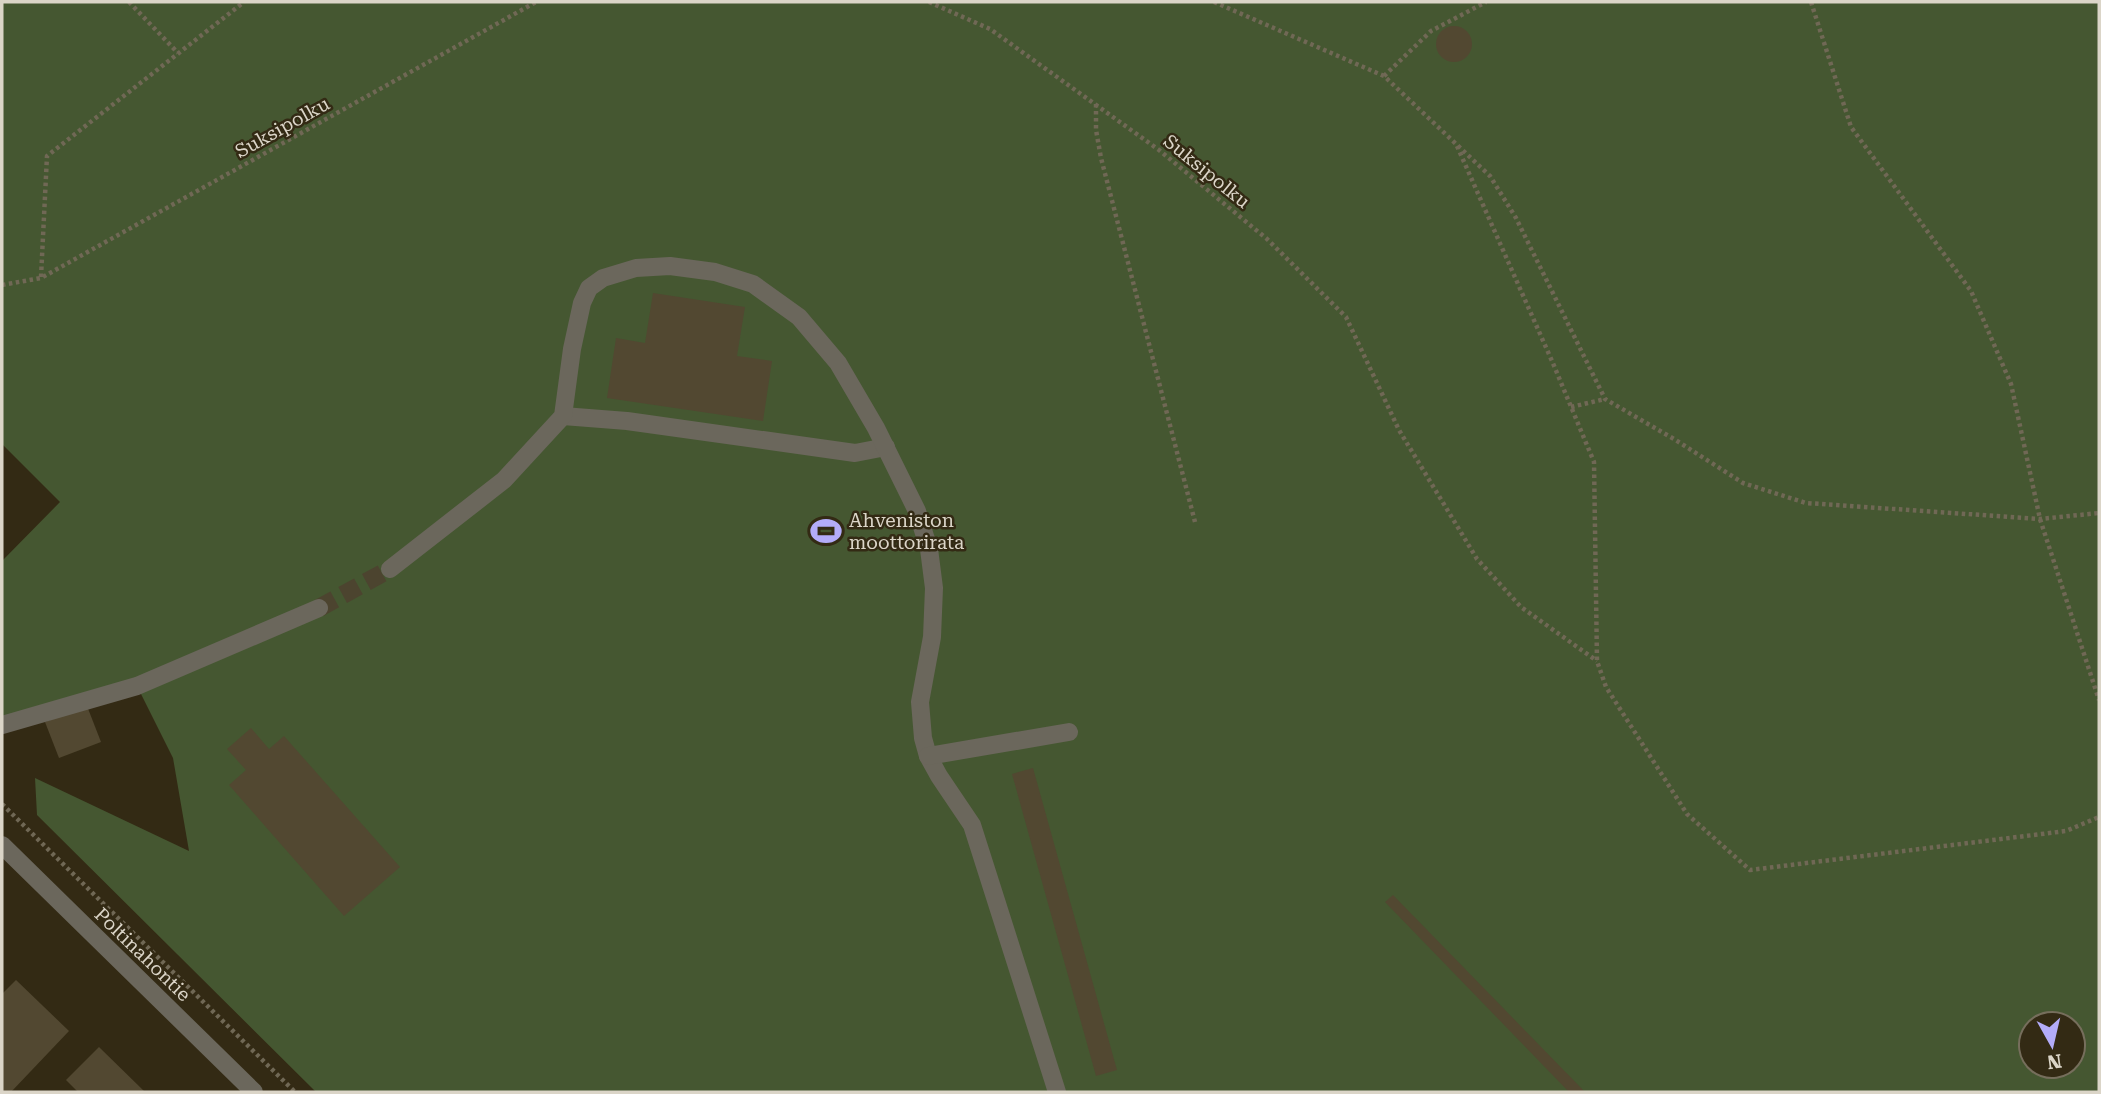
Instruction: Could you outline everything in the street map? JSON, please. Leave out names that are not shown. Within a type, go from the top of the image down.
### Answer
[{"type":"street","points":[[390,569],[504,480],[563,416],[572,349],[582,303],[589,288],[603,278],[636,268],[670,266],[715,272],[753,284],[799,317],[838,363],[886,447],[917,511],[929,549],[934,588],[932,637],[920,702],[923,738],[928,756],[972,825],[1057,1092]]},
{"type":"street","points":[[563,416],[627,421],[855,453],[886,447]]},
{"type":"street","points":[[2,725],[137,686],[319,608]]},
{"type":"street","points":[[928,756],[1069,732]]},
{"type":"street","name":"Poltinahontie","points":[[2,845],[254,1092]]},
{"type":"path","points":[[129,2],[178,53]]},
{"type":"path","points":[[41,278],[47,156],[244,2]]},
{"type":"path","name":"Suksipolku","points":[[2,285],[41,278],[536,2]]},
{"type":"path","name":"Suksipolku","points":[[929,2],[990,29],[1096,103],[1159,150],[1268,239],[1346,317],[1399,430],[1478,559],[1521,607],[1597,660]]},
{"type":"path","points":[[1214,2],[1384,76],[1490,176],[1516,218],[1605,399],[1742,483],[1806,503],[2040,519],[2099,513]]},
{"type":"path","points":[[1384,76],[1431,31],[1486,2]]},
{"type":"path","points":[[1811,2],[1851,127],[1971,291],[2011,384],[2040,519],[2099,700]]},
{"type":"path","points":[[1096,103],[1096,130],[1101,158],[1195,522]]},
{"type":"path","points":[[1457,146],[1594,462],[1597,660],[1606,687],[1687,814],[1750,870],[2066,831],[2099,817]]},
{"type":"path","points":[[1571,407],[1605,399]]},
{"type":"path","points":[[2,804],[295,1092]]},
{"type":"green space","name":"Ahveniston moottorirata","points":[[2,2],[2099,2],[2099,1092],[316,1092],[37,815],[35,778],[189,851],[173,758],[137,686],[2,725],[2,561],[60,502],[2,444]]},
{"type":"building","points":[[1454,26],[1467,31],[1472,44],[1467,57],[1454,62],[1441,57],[1436,44],[1441,31]]},
{"type":"building","points":[[653,293],[745,307],[737,356],[772,361],[763,421],[607,398],[616,338],[645,343]]},
{"type":"building","points":[[87,706],[101,742],[59,758],[45,722]]},
{"type":"building","points":[[251,728],[269,749],[284,736],[400,867],[344,916],[229,785],[246,770],[227,749]]},
{"type":"building","points":[[1033,768],[1117,1070],[1096,1076],[1012,774]]},
{"type":"building","points":[[1393,895],[1585,1092],[1569,1092],[1385,902]]},
{"type":"building","points":[[16,980],[69,1031],[11,1092],[2,1092],[2,994]]},
{"type":"building","points":[[99,1047],[145,1092],[78,1092],[66,1080]]},
{"type":"tunnel","points":[[319,608],[390,569]]},
{"type":"place","name":"Ahveniston moottorirata","points":[[826,531]]}]
